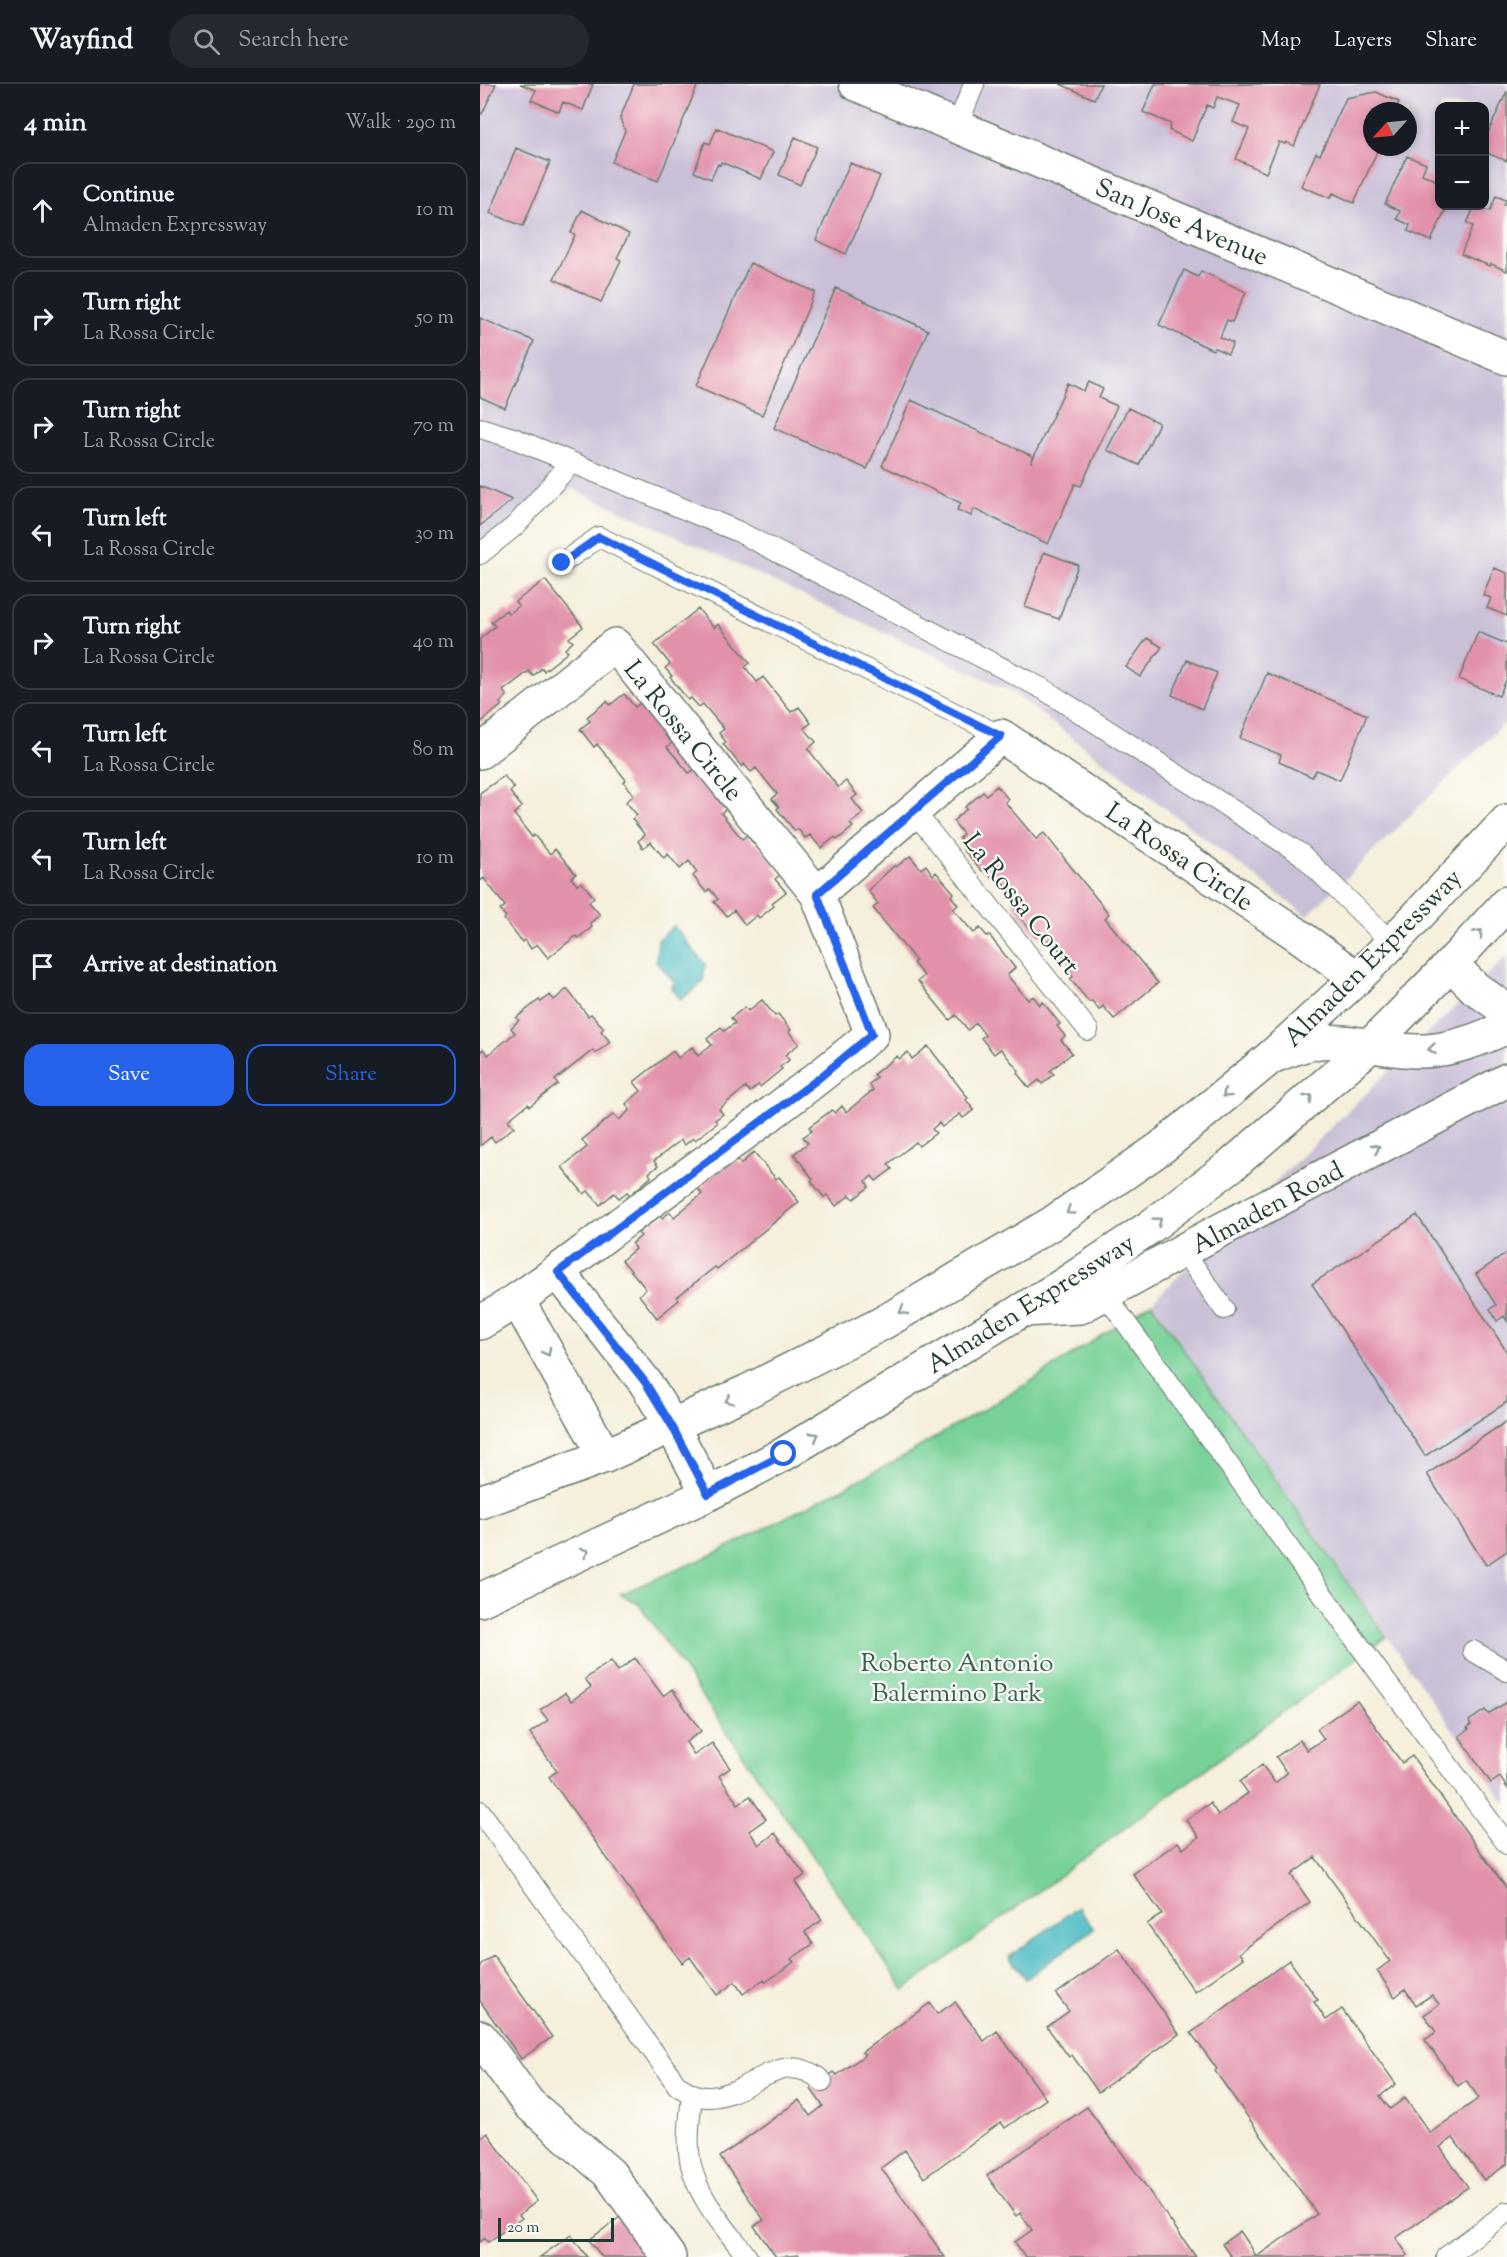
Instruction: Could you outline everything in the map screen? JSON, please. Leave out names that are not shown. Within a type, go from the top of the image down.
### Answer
[{"type":"street","name":"San Jose Avenue","points":[[856,84],[1507,358]]},
{"type":"street","name":"La Rossa Circle","points":[[480,752],[615,645],[817,894],[872,1034],[818,1079],[558,1272],[518,1301],[480,1323]]},
{"type":"street","points":[[817,894],[1001,736]]},
{"type":"street","name":"La Rossa Circle","points":[[1001,736],[1295,933],[1357,978]]},
{"type":"street","name":"Almaden Expressway","points":[[480,1502],[605,1456],[746,1392],[881,1324],[1051,1224],[1162,1147],[1271,1057],[1392,943],[1507,821]]},
{"type":"street","name":"Almaden Expressway","points":[[480,1600],[708,1494],[784,1454],[1022,1310],[1150,1227],[1233,1164],[1370,1046],[1507,903]]},
{"type":"street","points":[[1451,964],[1475,988],[1507,1011]]},
{"type":"street","points":[[1271,1057],[1297,1046],[1318,1042],[1425,1051],[1474,1041],[1507,1027]]},
{"type":"street","name":"Almaden Road","points":[[1022,1310],[1080,1307],[1215,1233],[1507,1080]]},
{"type":"street","points":[[558,1272],[645,1382],[672,1426],[708,1494]]},
{"type":"street","points":[[518,1301],[605,1456]]},
{"type":"street","points":[[480,2037],[528,2103],[610,2174],[669,2257]]},
{"type":"lane","points":[[957,127],[975,84]]},
{"type":"lane","points":[[480,428],[513,438],[737,531],[1043,688],[1301,854],[1392,943]]},
{"type":"lane","points":[[480,554],[516,525],[571,463]]},
{"type":"lane","name":"La Rossa Circle","points":[[562,563],[599,537],[1001,736]]},
{"type":"lane","name":"La Rossa Court","points":[[914,810],[1088,1030]]},
{"type":"lane","points":[[1184,1252],[1224,1309]]},
{"type":"lane","points":[[1105,1294],[1378,1671],[1507,1844]]},
{"type":"lane","points":[[1473,1651],[1507,1671]]},
{"type":"lane","points":[[480,1811],[678,2086],[692,2094],[707,2098],[723,2095],[782,2069],[796,2066],[812,2073],[822,2081]]},
{"type":"lane","points":[[692,2094],[689,2142],[690,2163],[695,2182],[747,2257]]},
{"type":"lane","points":[[1446,2257],[1507,2212]]},
{"type":"shaded area","points":[[480,84],[1507,84],[1507,721],[1307,916],[1009,690],[571,488],[480,566]]},
{"type":"shaded area","points":[[1507,956],[1507,1806],[1151,1303]]},
{"type":"green space","name":"Roberto Antonio Balermino Park","points":[[1151,1303],[1386,1637],[904,1990],[639,1604],[620,1594],[714,1554],[890,1464],[1030,1382]]},
{"type":"water","points":[[674,926],[705,964],[703,982],[681,1000],[671,987],[675,983],[656,961],[658,940]]},
{"type":"water","points":[[1078,1907],[1094,1929],[1026,1979],[1009,1957]]},
{"type":"building","points":[[480,84],[496,84],[482,114],[480,113]]},
{"type":"building","points":[[520,84],[593,84],[583,110],[563,102],[559,112],[531,100],[536,90]]},
{"type":"building","points":[[634,84],[698,84],[658,181],[612,162],[625,131],[620,118]]},
{"type":"building","points":[[1060,84],[1101,84],[1094,99]]},
{"type":"building","points":[[1155,84],[1320,84],[1294,146],[1286,142],[1285,144],[1279,142],[1266,173],[1236,159],[1249,129],[1233,122],[1240,105],[1217,97],[1213,108],[1207,105],[1192,141],[1169,130],[1171,124],[1143,112]]},
{"type":"building","points":[[1507,91],[1507,161],[1489,154],[1489,131]]},
{"type":"building","points":[[1376,92],[1399,102],[1363,102],[1363,156],[1375,156],[1354,203],[1333,193],[1330,198],[1301,186],[1316,153],[1320,155],[1346,98]]},
{"type":"building","points":[[717,128],[773,152],[761,179],[721,162],[711,179],[694,172],[705,142],[710,144]]},
{"type":"building","points":[[795,137],[817,147],[800,185],[779,175]]},
{"type":"building","points":[[516,148],[550,162],[523,226],[490,213]]},
{"type":"building","points":[[1407,156],[1426,164],[1422,174],[1435,180],[1435,210],[1445,210],[1431,241],[1408,231],[1410,225],[1397,219],[1400,211],[1385,204]]},
{"type":"building","points":[[850,163],[880,176],[846,254],[816,240]]},
{"type":"building","points":[[1496,196],[1506,200],[1504,205],[1507,206],[1507,271],[1461,254],[1473,226],[1467,223],[1473,210],[1490,211]]},
{"type":"building","points":[[582,210],[629,234],[617,258],[621,260],[601,302],[554,279],[575,235],[571,233]]},
{"type":"building","points":[[750,263],[815,292],[762,415],[696,386]]},
{"type":"building","points":[[1184,270],[1198,277],[1201,271],[1246,292],[1232,322],[1227,320],[1220,337],[1233,343],[1228,354],[1215,348],[1213,350],[1159,325]]},
{"type":"building","points":[[836,288],[928,330],[867,469],[774,428]]},
{"type":"building","points":[[480,318],[534,341],[505,408],[480,397]]},
{"type":"building","points":[[1089,382],[1103,389],[1099,398],[1117,406],[1081,486],[1075,484],[1048,544],[974,509],[971,516],[957,510],[961,503],[882,466],[911,400],[1032,456],[1031,463],[1068,383],[1084,391]]},
{"type":"building","points":[[1128,408],[1159,423],[1139,465],[1107,450]]},
{"type":"building","points":[[480,486],[512,500],[480,526]]},
{"type":"building","points":[[1044,552],[1078,565],[1059,619],[1025,607]]},
{"type":"building","points":[[1494,568],[1507,573],[1507,616],[1487,608],[1491,598],[1483,595]]},
{"type":"building","points":[[545,580],[583,627],[569,638],[573,642],[565,649],[568,652],[544,671],[542,668],[533,676],[529,671],[503,691],[507,696],[500,703],[502,705],[480,723],[480,639],[495,626],[491,622],[506,610],[509,614],[519,606],[515,602]]},
{"type":"building","points":[[698,609],[714,628],[718,624],[750,663],[745,667],[757,682],[763,677],[791,712],[799,707],[811,723],[804,728],[816,742],[808,749],[838,787],[846,781],[857,795],[852,799],[863,813],[850,824],[853,827],[837,840],[835,837],[821,848],[810,835],[805,838],[798,829],[795,831],[772,799],[777,794],[756,768],[751,772],[744,764],[742,767],[723,744],[726,742],[719,733],[724,729],[703,704],[699,707],[691,698],[688,700],[670,677],[672,676],[665,668],[670,664],[654,644]]},
{"type":"building","points":[[1478,632],[1507,644],[1507,678],[1499,696],[1459,679]]},
{"type":"building","points":[[1147,638],[1162,647],[1140,677],[1126,667]]},
{"type":"building","points":[[1187,660],[1217,673],[1202,709],[1172,695]]},
{"type":"building","points":[[1267,673],[1367,715],[1340,780],[1316,770],[1312,777],[1279,762],[1281,755],[1240,738]]},
{"type":"building","points":[[624,694],[635,707],[640,703],[647,712],[650,709],[668,732],[665,735],[672,743],[667,747],[689,773],[694,770],[701,778],[703,776],[722,799],[719,801],[726,809],[721,813],[742,839],[747,835],[754,844],[757,842],[776,864],[773,866],[780,875],[775,879],[786,892],[759,918],[757,915],[745,925],[734,910],[727,916],[714,902],[718,899],[710,889],[706,892],[693,876],[697,872],[689,861],[680,869],[668,854],[664,858],[651,842],[643,848],[638,841],[645,835],[632,819],[637,815],[626,802],[634,795],[624,782],[626,780],[597,744],[594,747],[580,729],[590,721],[587,717],[607,701],[610,705]]},
{"type":"building","points":[[504,776],[514,788],[510,792],[522,807],[514,814],[532,837],[534,835],[550,854],[555,849],[576,874],[571,878],[577,885],[581,882],[594,897],[589,902],[600,915],[590,923],[592,927],[578,938],[576,936],[548,958],[537,944],[531,949],[525,940],[522,942],[504,919],[506,917],[500,910],[505,906],[484,878],[480,881],[480,793]]},
{"type":"building","points":[[997,786],[1008,799],[1005,802],[1036,839],[1044,833],[1109,914],[1105,918],[1158,983],[1114,1019],[1103,1006],[1099,1010],[1092,1001],[1089,1002],[1070,979],[1073,977],[1066,968],[1071,964],[1050,939],[1046,943],[1038,935],[1036,937],[1017,914],[1019,913],[1012,904],[1017,900],[996,874],[992,878],[985,870],[982,871],[963,849],[966,847],[959,838],[963,834],[953,821],[983,792],[986,795]]},
{"type":"building","points":[[910,856],[921,869],[926,865],[933,875],[936,872],[954,893],[951,896],[958,905],[953,909],[974,933],[980,928],[987,936],[989,935],[1015,968],[1007,975],[1028,1000],[1033,996],[1040,1005],[1043,1002],[1060,1024],[1057,1026],[1065,1036],[1061,1040],[1072,1053],[1050,1071],[1054,1074],[1042,1084],[1039,1080],[1029,1088],[1001,1049],[994,1054],[981,1038],[985,1035],[976,1023],[968,1030],[956,1015],[950,1020],[918,981],[924,976],[913,963],[916,961],[873,908],[878,904],[868,890],[895,865],[896,867]]},
{"type":"building","points":[[567,989],[588,1016],[591,1014],[604,1028],[601,1031],[610,1042],[596,1053],[593,1050],[555,1080],[558,1084],[508,1120],[514,1127],[495,1142],[491,1137],[480,1146],[480,1052],[483,1049],[488,1055],[515,1033],[511,1028],[519,1020],[516,1018],[539,1000],[541,1002],[550,995],[554,1000]]},
{"type":"building","points":[[762,1000],[775,1016],[778,1014],[799,1044],[785,1055],[789,1060],[780,1067],[782,1069],[750,1092],[746,1087],[719,1109],[723,1114],[715,1120],[717,1123],[695,1140],[693,1138],[685,1145],[681,1140],[654,1161],[658,1166],[649,1173],[651,1177],[630,1195],[627,1192],[619,1198],[614,1193],[600,1205],[588,1191],[584,1194],[562,1167],[587,1147],[582,1140],[614,1114],[619,1120],[630,1110],[626,1104],[641,1091],[634,1082],[673,1051],[678,1058],[692,1047],[698,1056],[712,1045],[707,1039],[721,1027],[724,1031],[735,1023],[731,1018],[745,1007],[748,1011]]},
{"type":"building","points":[[928,1046],[968,1098],[966,1100],[974,1110],[963,1118],[960,1114],[942,1127],[939,1123],[932,1129],[936,1133],[919,1146],[916,1142],[888,1164],[892,1169],[876,1181],[872,1176],[866,1181],[869,1187],[854,1199],[850,1195],[836,1206],[827,1195],[824,1197],[811,1181],[813,1179],[794,1154],[808,1143],[803,1137],[812,1131],[809,1127],[832,1110],[835,1113],[842,1106],[846,1112],[873,1090],[869,1084],[877,1078],[874,1074],[897,1056],[899,1059],[908,1052],[912,1059]]},
{"type":"building","points":[[754,1152],[776,1179],[779,1177],[799,1202],[717,1269],[715,1267],[677,1297],[679,1300],[657,1318],[639,1295],[646,1289],[622,1260],[635,1249],[632,1244],[641,1236],[638,1233],[660,1216],[662,1218],[670,1212],[674,1217],[702,1194],[698,1189],[706,1183],[703,1180],[736,1158],[741,1164]]},
{"type":"building","points":[[1417,1215],[1507,1352],[1507,1402],[1425,1456],[1312,1284]]},
{"type":"building","points":[[1507,1253],[1507,1321],[1504,1316],[1497,1321],[1490,1309],[1496,1305],[1476,1274]]},
{"type":"building","points":[[1507,1421],[1507,1551],[1486,1565],[1427,1474]]},
{"type":"building","points":[[635,1658],[663,1696],[672,1689],[701,1731],[686,1742],[694,1755],[712,1743],[730,1768],[719,1776],[738,1804],[750,1796],[766,1819],[749,1831],[759,1845],[775,1833],[805,1875],[795,1882],[822,1920],[805,1932],[813,1944],[791,1959],[794,1962],[766,1982],[764,1979],[743,1994],[735,1982],[717,1995],[690,1957],[682,1963],[549,1777],[557,1771],[530,1733],[548,1720],[540,1710],[565,1693],[571,1701],[591,1687],[585,1679],[611,1661],[618,1671]]},
{"type":"building","points":[[1357,1701],[1402,1763],[1412,1756],[1507,1889],[1507,2164],[1484,2180],[1453,2138],[1440,2147],[1468,2187],[1396,2238],[1408,2255],[1405,2257],[1256,2257],[1317,2214],[1215,2071],[1217,2069],[1191,2033],[1289,1960],[1318,2000],[1314,2002],[1326,2020],[1342,2009],[1396,2084],[1380,2096],[1390,2109],[1405,2098],[1430,2133],[1479,2098],[1466,2080],[1458,2086],[1425,2040],[1436,2032],[1424,2015],[1439,2004],[1432,1995],[1416,2005],[1405,1989],[1395,1997],[1377,1971],[1390,1961],[1315,1857],[1291,1875],[1310,1902],[1239,1953],[1243,1958],[1195,1992],[1147,1924],[1162,1914],[1133,1874],[1178,1842],[1183,1849],[1199,1837],[1186,1820],[1210,1803],[1218,1815],[1248,1793],[1240,1782],[1262,1765],[1275,1783],[1287,1773],[1276,1757],[1300,1740],[1307,1750],[1324,1739],[1317,1729]]},
{"type":"building","points":[[1507,1702],[1507,1788],[1500,1777],[1491,1783],[1459,1736],[1469,1729],[1467,1728],[1471,1725],[1469,1721],[1485,1710],[1488,1714]]},
{"type":"building","points":[[1119,1949],[1179,2034],[1098,2092],[1072,2055],[1069,2057],[1047,2027],[1069,2011],[1056,1994]]},
{"type":"building","points":[[493,1955],[552,2037],[521,2059],[480,2001],[480,1965]]},
{"type":"building","points":[[955,2002],[984,2041],[997,2031],[1046,2099],[1005,2128],[1001,2122],[924,2178],[905,2150],[881,2168],[945,2257],[800,2257],[799,2255],[776,2257],[754,2226],[764,2220],[720,2157],[799,2100],[810,2116],[823,2106],[811,2089],[834,2072],[837,2075],[865,2055],[862,2052],[930,2003],[937,2014]]},
{"type":"building","points":[[1087,2107],[1196,2257],[1025,2257],[1015,2242],[1032,2230],[1020,2213],[1016,2216],[987,2176]]},
{"type":"building","points":[[487,2133],[537,2201],[519,2215],[522,2218],[488,2242],[485,2238],[480,2242],[480,2138]]},
{"type":"building","points":[[620,2217],[648,2257],[602,2257],[589,2240]]},
{"type":"building","points":[[1240,2231],[1256,2257],[1231,2257],[1222,2244]]},
{"type":"building","points":[[571,2235],[587,2257],[540,2257]]},
{"type":"route","points":[[562,563],[599,537],[1001,736],[817,894],[872,1034],[818,1079],[558,1272],[645,1382],[672,1426],[708,1494],[784,1454]]}]
